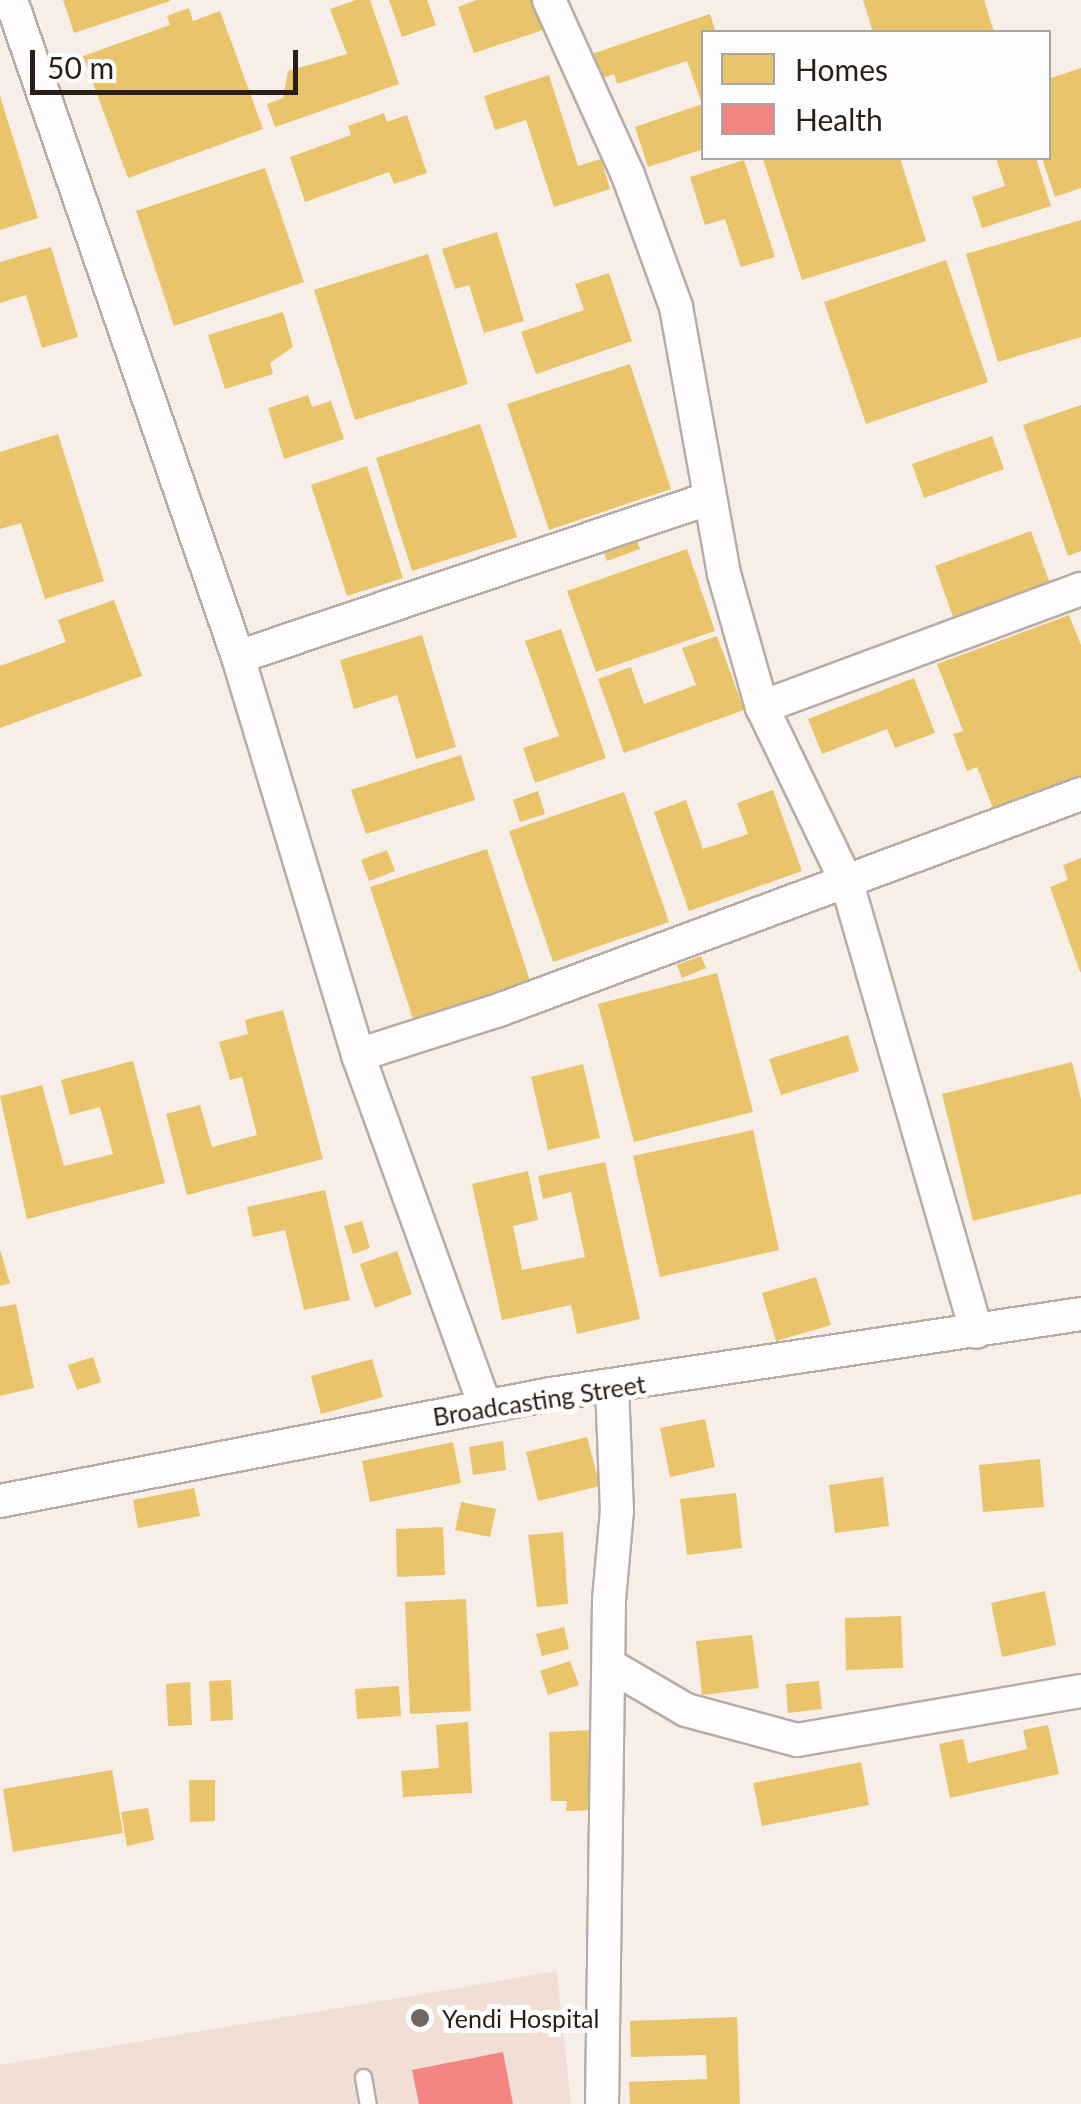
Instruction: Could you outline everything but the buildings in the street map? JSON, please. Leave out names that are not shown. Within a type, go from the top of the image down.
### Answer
[{"type":"street","points":[[12,0],[238,657],[358,1055],[485,1406]]},
{"type":"street","points":[[549,0],[628,175],[676,307],[710,498],[762,707],[847,883],[977,1332]]},
{"type":"street","points":[[238,657],[710,498]]},
{"type":"street","points":[[762,707],[1081,588]]},
{"type":"street","points":[[358,1055],[847,883],[1081,794]]},
{"type":"street","name":"Broadcasting Street","points":[[0,1500],[485,1406],[1081,1314]]},
{"type":"street","points":[[602,2104],[617,1511],[612,1387]]},
{"type":"street","points":[[611,1666],[686,1710],[797,1740],[1081,1691]]},
{"type":"lane","points":[[363,2078],[368,2104]]},
{"type":"shaded area","name":"Yendi Hospital","points":[[557,1971],[571,2104],[0,2104],[0,2065]]},
{"type":"place","name":"Yendi Hospital","points":[[420,2018]]}]
